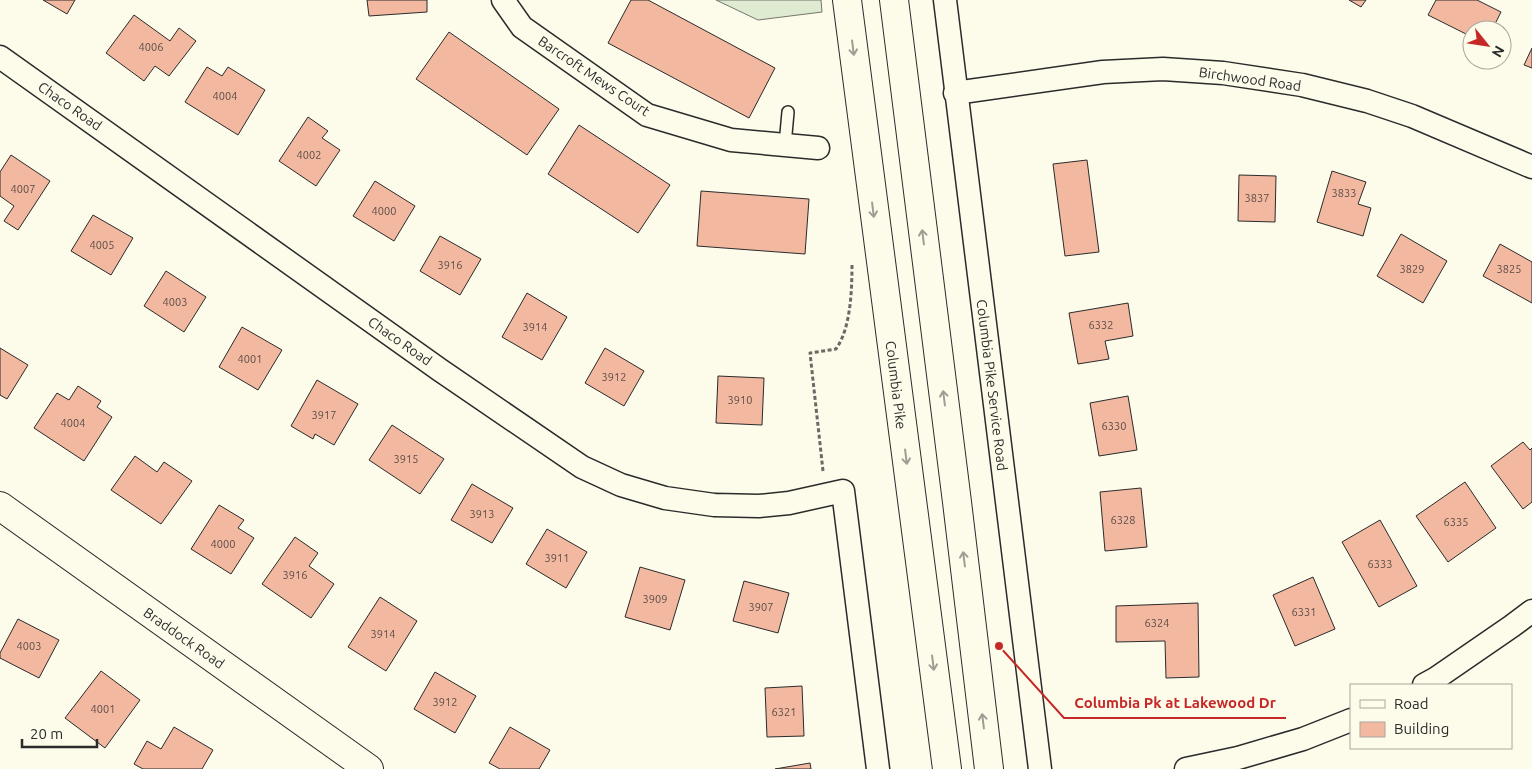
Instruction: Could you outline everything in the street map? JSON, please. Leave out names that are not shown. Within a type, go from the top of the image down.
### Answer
[{"type":"main road","name":"Columbia Pike","points":[[847,0],[947,769]]},
{"type":"main road","points":[[894,0],[989,769]]},
{"type":"main road","name":"Braddock Road","points":[[0,506],[369,769]]},
{"type":"street","name":"Barcroft Mews Court","points":[[503,0],[522,27],[647,115],[731,140],[818,148]]},
{"type":"street","name":"Columbia Pike Service Road","points":[[945,0],[1040,769]]},
{"type":"street","name":"Chaco Road","points":[[0,57],[432,364],[582,467],[621,485],[665,498],[714,505],[759,506],[779,504],[834,492]]},
{"type":"street","name":"Birchwood Road","points":[[955,93],[1103,72],[1163,69],[1223,73],[1302,85],[1367,100],[1412,116],[1532,167]]},
{"type":"street","points":[[834,492],[878,769]]},
{"type":"street","points":[[1426,684],[1532,611]]},
{"type":"street","points":[[1186,769],[1275,748],[1350,720]]},
{"type":"lane","points":[[785,145],[788,112]]},
{"type":"path","points":[[834,492],[810,353],[836,349],[841,342],[849,312],[852,261]]},
{"type":"green space","points":[[716,0],[821,0],[822,12],[758,20]]},
{"type":"building","points":[[43,0],[75,0],[67,14]]},
{"type":"building","points":[[367,0],[427,0],[427,12],[369,16]]},
{"type":"building","points":[[631,0],[648,0],[775,68],[749,118],[608,43]]},
{"type":"building","points":[[1349,0],[1366,0],[1361,7]]},
{"type":"building","points":[[1436,0],[1477,0],[1501,12],[1497,20],[1462,20],[1462,32],[1428,15]]},
{"type":"building","points":[[134,15],[170,41],[179,28],[196,41],[169,76],[155,66],[144,81],[106,53]]},
{"type":"building","points":[[449,32],[559,109],[527,155],[416,79]]},
{"type":"building","points":[[1532,48],[1532,68],[1524,65]]},
{"type":"building","points":[[207,67],[222,76],[228,67],[265,90],[238,135],[185,102]]},
{"type":"building","points":[[308,117],[328,131],[322,138],[340,150],[316,186],[279,161]]},
{"type":"building","points":[[579,125],[670,185],[638,233],[548,174]]},
{"type":"building","points":[[11,155],[50,181],[18,230],[4,221],[14,206],[0,196],[0,172]]},
{"type":"building","points":[[1087,160],[1099,252],[1065,256],[1053,164]]},
{"type":"building","points":[[1332,171],[1366,182],[1358,204],[1371,208],[1363,236],[1317,222]]},
{"type":"building","points":[[1239,175],[1276,176],[1275,222],[1238,221]]},
{"type":"building","points":[[375,181],[415,206],[394,241],[353,216]]},
{"type":"building","points":[[701,191],[809,199],[805,254],[697,246]]},
{"type":"building","points":[[93,215],[133,238],[111,275],[71,251]]},
{"type":"building","points":[[1401,234],[1447,261],[1423,303],[1377,276]]},
{"type":"building","points":[[440,236],[481,259],[460,295],[420,271]]},
{"type":"building","points":[[1500,244],[1532,262],[1532,303],[1483,276]]},
{"type":"building","points":[[166,271],[206,297],[184,332],[144,306]]},
{"type":"building","points":[[527,293],[567,317],[542,360],[502,337]]},
{"type":"building","points":[[1128,303],[1133,336],[1105,341],[1109,359],[1078,364],[1069,313]]},
{"type":"building","points":[[242,327],[282,350],[258,390],[219,367]]},
{"type":"building","points":[[0,348],[28,365],[7,399],[0,395]]},
{"type":"building","points":[[605,348],[644,371],[624,406],[585,383]]},
{"type":"building","points":[[718,376],[764,378],[762,425],[716,423]]},
{"type":"building","points":[[317,380],[358,404],[334,445],[315,434],[313,439],[291,426]]},
{"type":"building","points":[[78,386],[101,401],[97,407],[112,417],[84,461],[34,428],[57,393],[69,400]]},
{"type":"building","points":[[1128,396],[1137,450],[1099,456],[1090,403]]},
{"type":"building","points":[[392,425],[444,459],[420,494],[369,460]]},
{"type":"building","points":[[1523,442],[1530,450],[1532,448],[1532,502],[1523,509],[1491,466]]},
{"type":"building","points":[[135,456],[157,472],[164,462],[192,481],[161,524],[111,490]]},
{"type":"building","points":[[1465,482],[1496,528],[1448,562],[1416,516]]},
{"type":"building","points":[[472,484],[513,508],[492,543],[451,520]]},
{"type":"building","points":[[1141,488],[1147,547],[1105,551],[1100,492]]},
{"type":"building","points":[[219,505],[244,520],[238,528],[254,538],[231,574],[191,549]]},
{"type":"building","points":[[1380,520],[1417,586],[1379,607],[1342,542]]},
{"type":"building","points":[[547,529],[587,552],[566,588],[526,564]]},
{"type":"building","points":[[295,537],[318,553],[309,566],[334,584],[311,618],[262,584]]},
{"type":"building","points":[[640,567],[685,580],[670,630],[625,617]]},
{"type":"building","points":[[1313,577],[1335,629],[1295,646],[1273,595]]},
{"type":"building","points":[[744,581],[789,593],[778,633],[733,621]]},
{"type":"building","points":[[380,597],[417,621],[386,671],[348,647]]},
{"type":"building","points":[[1198,603],[1199,677],[1166,678],[1165,641],[1116,642],[1116,606]]},
{"type":"building","points":[[18,619],[59,640],[39,678],[0,658],[0,653]]},
{"type":"building","points":[[101,671],[140,700],[105,748],[65,718]]},
{"type":"building","points":[[435,672],[476,696],[455,733],[414,709]]},
{"type":"building","points":[[802,686],[804,736],[767,737],[765,688]]},
{"type":"building","points":[[174,727],[213,750],[202,769],[143,769],[134,764],[147,741],[161,749]]},
{"type":"building","points":[[510,727],[550,750],[539,769],[500,769],[489,763]]},
{"type":"building","points":[[810,763],[811,769],[775,769]]},
{"type":"place","name":"Columbia Pk at Lakewood Dr","points":[[999,646]]}]
